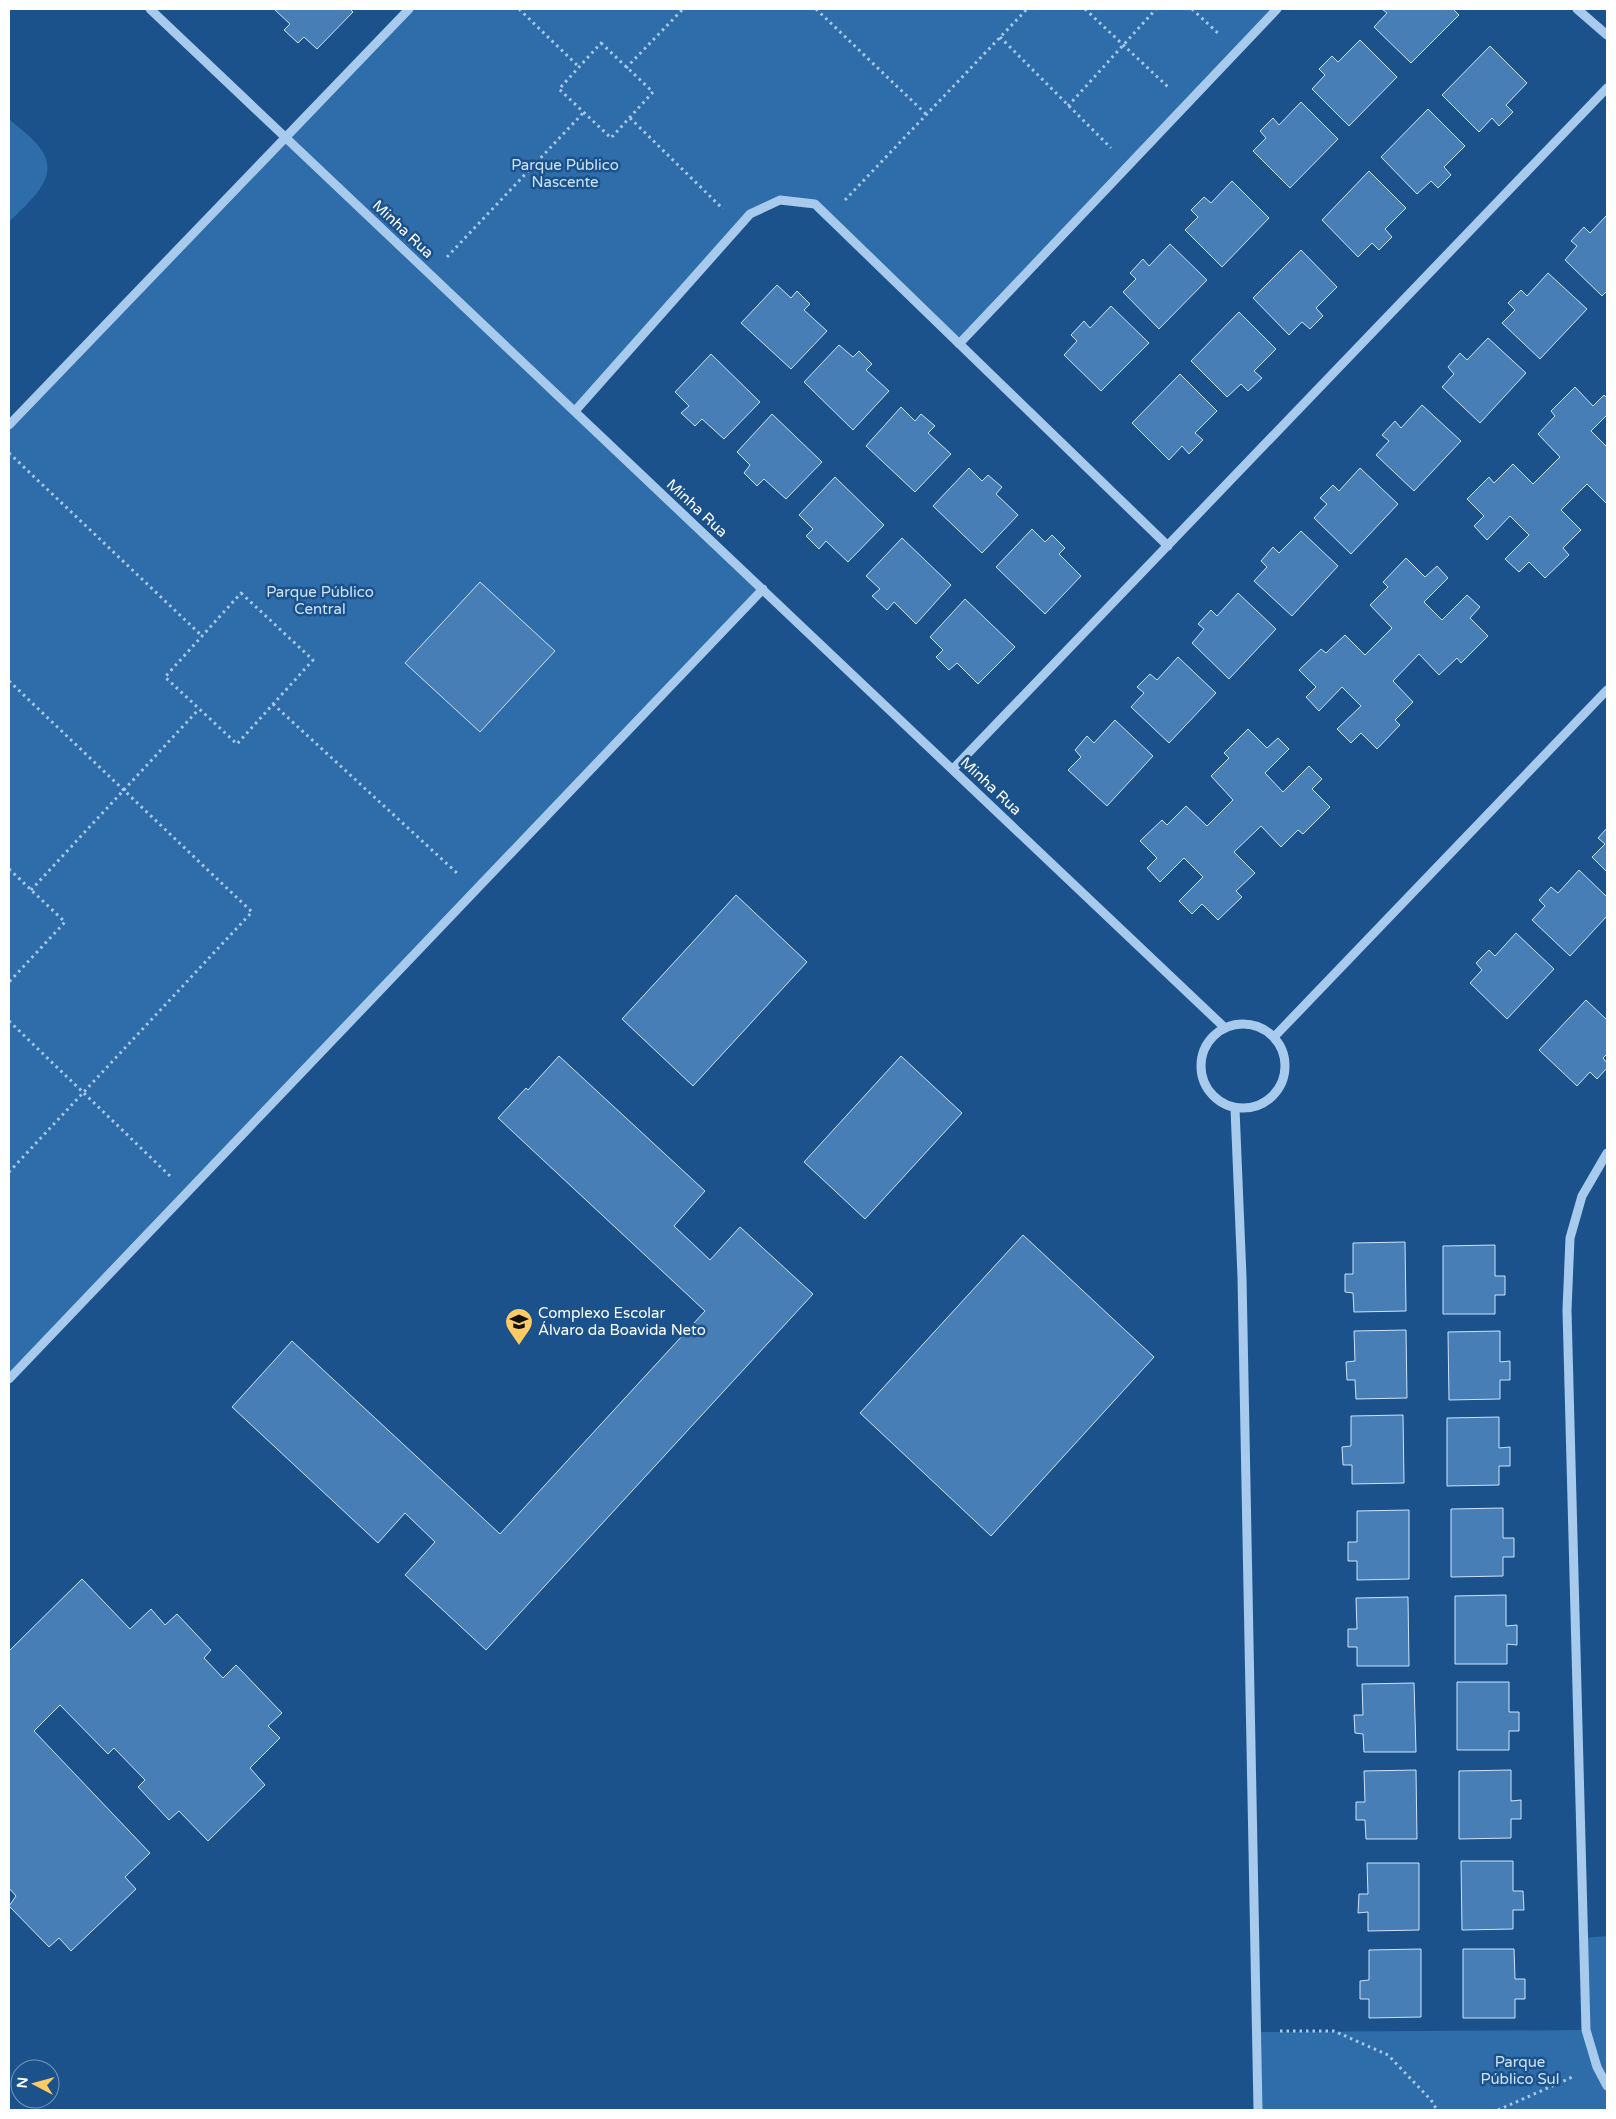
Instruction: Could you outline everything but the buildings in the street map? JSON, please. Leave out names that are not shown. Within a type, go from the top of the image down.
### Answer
[{"type":"street","name":"Minha Rua","points":[[150,9],[1224,1027]]},
{"type":"street","points":[[9,425],[409,9]]},
{"type":"street","points":[[959,344],[1277,9]]},
{"type":"street","points":[[1578,9],[1607,35]]},
{"type":"street","points":[[953,770],[1607,88]]},
{"type":"street","points":[[575,411],[750,214],[780,200],[815,204],[1168,546]]},
{"type":"street","points":[[9,1379],[762,589]]},
{"type":"street","points":[[1275,1036],[1607,690]]},
{"type":"street","points":[[1251,1023],[1275,1036],[1286,1061],[1282,1088],[1262,1106],[1234,1109],[1211,1096],[1200,1072],[1205,1045],[1224,1027],[1251,1023]]},
{"type":"street","points":[[1234,1109],[1242,1277],[1258,2110]]},
{"type":"street","points":[[1607,1152],[1582,1196],[1570,1238],[1568,1310],[1586,2030],[1597,2067],[1607,2086]]},
{"type":"path","points":[[519,9],[579,67]]},
{"type":"path","points":[[626,68],[683,9]]},
{"type":"path","points":[[816,9],[927,115]]},
{"type":"path","points":[[829,217],[1027,9]]},
{"type":"path","points":[[1085,9],[1186,104]]},
{"type":"path","points":[[1068,106],[1156,9]]},
{"type":"path","points":[[1192,9],[1236,52]]},
{"type":"path","points":[[1000,37],[1128,166]]},
{"type":"path","points":[[601,43],[653,92],[611,138],[559,89],[579,67],[601,43]]},
{"type":"path","points":[[431,275],[584,112]]},
{"type":"path","points":[[630,118],[739,226]]},
{"type":"path","points":[[9,453],[202,636]]},
{"type":"path","points":[[241,594],[313,660],[237,744],[165,677],[202,636],[241,594]]},
{"type":"path","points":[[9,681],[252,912],[9,1172]]},
{"type":"path","points":[[273,704],[475,890]]},
{"type":"path","points":[[31,890],[199,709]]},
{"type":"path","points":[[9,869],[65,922],[9,982]]},
{"type":"path","points":[[9,1020],[187,1192]]},
{"type":"path","points":[[1257,2032],[1334,2031],[1388,2055],[1431,2100],[1437,2110]]},
{"type":"path","points":[[1498,2110],[1597,2067]]},
{"type":"green space","name":"Parque Público Central","points":[[409,9],[1277,9],[959,344],[815,204],[780,200],[750,214],[575,411],[763,589],[9,1379],[9,425]]},
{"type":"green space","points":[[9,119],[40,148],[46,159],[47,169],[40,189],[9,222]]},
{"type":"green space","name":"Parque Público Sul","points":[[1607,1936],[1607,2110],[1258,2110],[1257,2032],[1586,2030],[1584,1938]]},
{"type":"place","name":"Complexo Escolar Álvaro da Boavida Neto","points":[[519,1346]]},
{"type":"park label","name":"Parque Público Nascente","points":[[565,174]]}]
